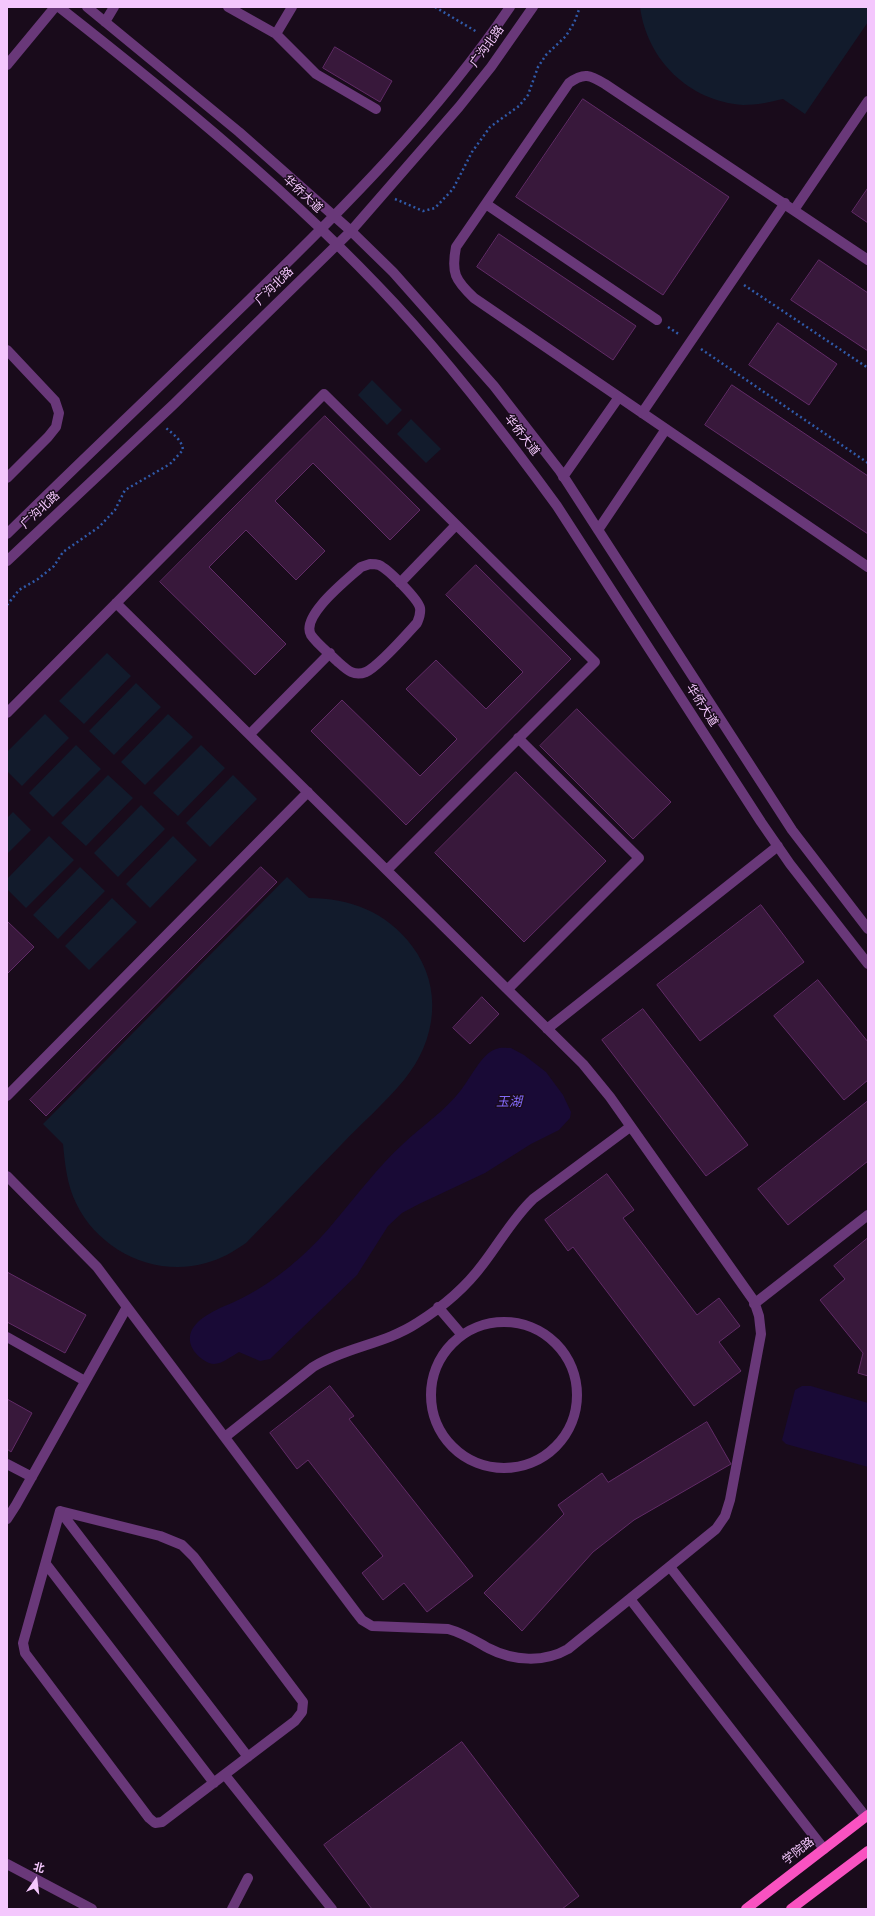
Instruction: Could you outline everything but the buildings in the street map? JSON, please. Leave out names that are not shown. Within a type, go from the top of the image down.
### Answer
[{"type":"main road","name":"学院路","points":[[746,1909],[867,1816]]},
{"type":"main road","points":[[791,1909],[868,1851]]},
{"type":"street","points":[[7,65],[55,7]]},
{"type":"street","name":"华侨大道","points":[[59,7],[186,110],[266,179],[321,230],[394,303],[438,353],[522,458],[557,506],[778,846],[868,964]]},
{"type":"street","name":"华侨大道","points":[[87,7],[239,132],[335,216],[394,272],[438,320],[494,386],[563,477],[686,669],[792,830],[868,929]]},
{"type":"street","points":[[106,22],[114,7]]},
{"type":"street","points":[[228,7],[276,34],[316,74],[376,109]]},
{"type":"street","points":[[276,34],[292,7]]},
{"type":"street","name":"广沟北路","points":[[7,534],[335,216],[422,121],[460,75],[510,7]]},
{"type":"street","name":"广沟北路","points":[[9,556],[157,419],[351,231],[459,107],[491,67],[533,7]]},
{"type":"street","points":[[868,260],[785,203],[605,84],[591,76],[579,76],[569,83],[456,247],[453,261],[454,274],[461,286],[474,298],[868,568]]},
{"type":"street","points":[[794,210],[868,101]]},
{"type":"street","points":[[642,413],[785,203]]},
{"type":"street","points":[[486,204],[657,320]]},
{"type":"street","points":[[7,350],[55,401],[59,413],[56,428],[7,478]]},
{"type":"street","points":[[7,713],[324,394],[595,662],[387,870]]},
{"type":"street","points":[[563,477],[619,397]]},
{"type":"street","points":[[598,530],[666,429]]},
{"type":"street","points":[[400,583],[456,525]]},
{"type":"street","points":[[370,564],[378,565],[400,583],[416,601],[420,608],[420,616],[417,623],[370,670],[364,673],[356,674],[348,671],[311,635],[309,627],[314,612],[361,567],[370,564]]},
{"type":"street","points":[[7,1176],[83,1251],[127,1307],[355,1611],[362,1620],[372,1626],[448,1629],[460,1632],[502,1654],[518,1658],[556,1656],[568,1649],[716,1530],[725,1516],[730,1500],[761,1334],[759,1316],[754,1304],[630,1127],[583,1064],[116,603]]},
{"type":"street","points":[[250,734],[330,654]]},
{"type":"street","points":[[508,990],[639,858],[518,738]]},
{"type":"street","points":[[7,1096],[308,792]]},
{"type":"street","points":[[547,1029],[778,846]]},
{"type":"street","points":[[225,1437],[313,1367],[342,1352],[396,1336],[418,1323],[459,1289],[482,1266],[520,1212],[533,1199],[630,1127]]},
{"type":"street","points":[[754,1304],[868,1215]]},
{"type":"street","points":[[7,1519],[127,1307]]},
{"type":"street","points":[[438,1307],[462,1335]]},
{"type":"street","points":[[507,1322],[531,1327],[551,1339],[567,1358],[576,1380],[577,1404],[570,1427],[556,1446],[536,1460],[513,1468],[489,1466],[466,1458],[448,1442],[435,1421],[430,1398],[434,1374],[444,1352],[462,1335],[483,1325],[507,1322]]},
{"type":"street","points":[[7,1337],[86,1381]]},
{"type":"street","points":[[7,1464],[32,1477]]},
{"type":"street","points":[[60,1512],[160,1536],[182,1545],[194,1557],[303,1702],[302,1712],[295,1721],[162,1822],[155,1823],[144,1812],[25,1653],[23,1643],[60,1512]]},
{"type":"street","points":[[60,1512],[248,1757]]},
{"type":"street","points":[[46,1564],[214,1783]]},
{"type":"street","points":[[670,1567],[867,1816]]},
{"type":"street","points":[[630,1599],[824,1849]]},
{"type":"street","points":[[225,1775],[332,1909]]},
{"type":"street","points":[[7,1864],[92,1909]]},
{"type":"street","points":[[232,1909],[248,1878]]},
{"type":"path","points":[[435,7],[488,38]]},
{"type":"path","points":[[384,194],[423,211],[434,208],[452,189],[472,152],[490,127],[519,106],[528,95],[538,67],[546,55],[566,36],[574,23],[580,7]]},
{"type":"path","points":[[734,278],[868,368]]},
{"type":"path","points":[[657,320],[868,463]]},
{"type":"path","points":[[7,605],[19,590],[38,579],[54,566],[63,552],[99,527],[115,510],[125,490],[170,464],[183,450],[179,440],[157,419]]},
{"type":"shaded area","points":[[640,7],[868,7],[868,22],[805,114],[783,99],[758,104],[743,105],[723,102],[705,95],[689,86],[674,74],[661,60],[651,44],[644,26]]},
{"type":"shaded area","points":[[372,380],[402,410],[387,425],[358,395]]},
{"type":"shaded area","points":[[411,419],[441,449],[426,463],[397,434]]},
{"type":"shaded area","points":[[107,653],[131,676],[84,724],[59,701]]},
{"type":"shaded area","points":[[136,683],[161,707],[114,755],[89,731]]},
{"type":"shaded area","points":[[45,714],[69,738],[22,786],[7,771],[7,752]]},
{"type":"shaded area","points":[[168,714],[193,737],[145,785],[121,762]]},
{"type":"shaded area","points":[[76,745],[101,769],[53,817],[29,793]]},
{"type":"shaded area","points":[[201,745],[225,768],[178,816],[153,793]]},
{"type":"shaded area","points":[[108,775],[133,798],[86,846],[61,823]]},
{"type":"shaded area","points":[[233,775],[257,799],[210,847],[186,823]]},
{"type":"shaded area","points":[[141,805],[165,829],[118,877],[94,853]]},
{"type":"shaded area","points":[[13,812],[31,830],[7,854],[7,818]]},
{"type":"shaded area","points":[[49,836],[74,860],[26,908],[7,889],[7,879]]},
{"type":"shaded area","points":[[173,836],[197,860],[150,908],[126,884]]},
{"type":"shaded area","points":[[80,867],[105,891],[58,939],[33,915]]},
{"type":"shaded area","points":[[287,877],[309,898],[353,904],[379,916],[402,934],[412,946],[422,962],[432,996],[432,1013],[424,1048],[415,1064],[397,1088],[246,1243],[217,1259],[187,1267],[167,1267],[148,1263],[113,1247],[98,1234],[86,1220],[70,1189],[63,1144],[43,1124]]},
{"type":"shaded area","points":[[112,898],[137,922],[89,970],[65,946]]},
{"type":"water","name":"玉湖","points":[[498,1048],[511,1048],[524,1055],[546,1072],[563,1095],[571,1112],[570,1118],[559,1130],[531,1144],[485,1173],[402,1213],[388,1226],[357,1275],[270,1359],[260,1361],[239,1352],[221,1363],[213,1364],[205,1361],[197,1355],[190,1342],[190,1337],[191,1332],[198,1322],[216,1310],[248,1295],[289,1267],[325,1233],[385,1162],[410,1137],[455,1097],[481,1061],[491,1051]]},
{"type":"water","points":[[802,1386],[811,1386],[868,1403],[868,1467],[786,1444],[782,1440],[795,1390]]}]
